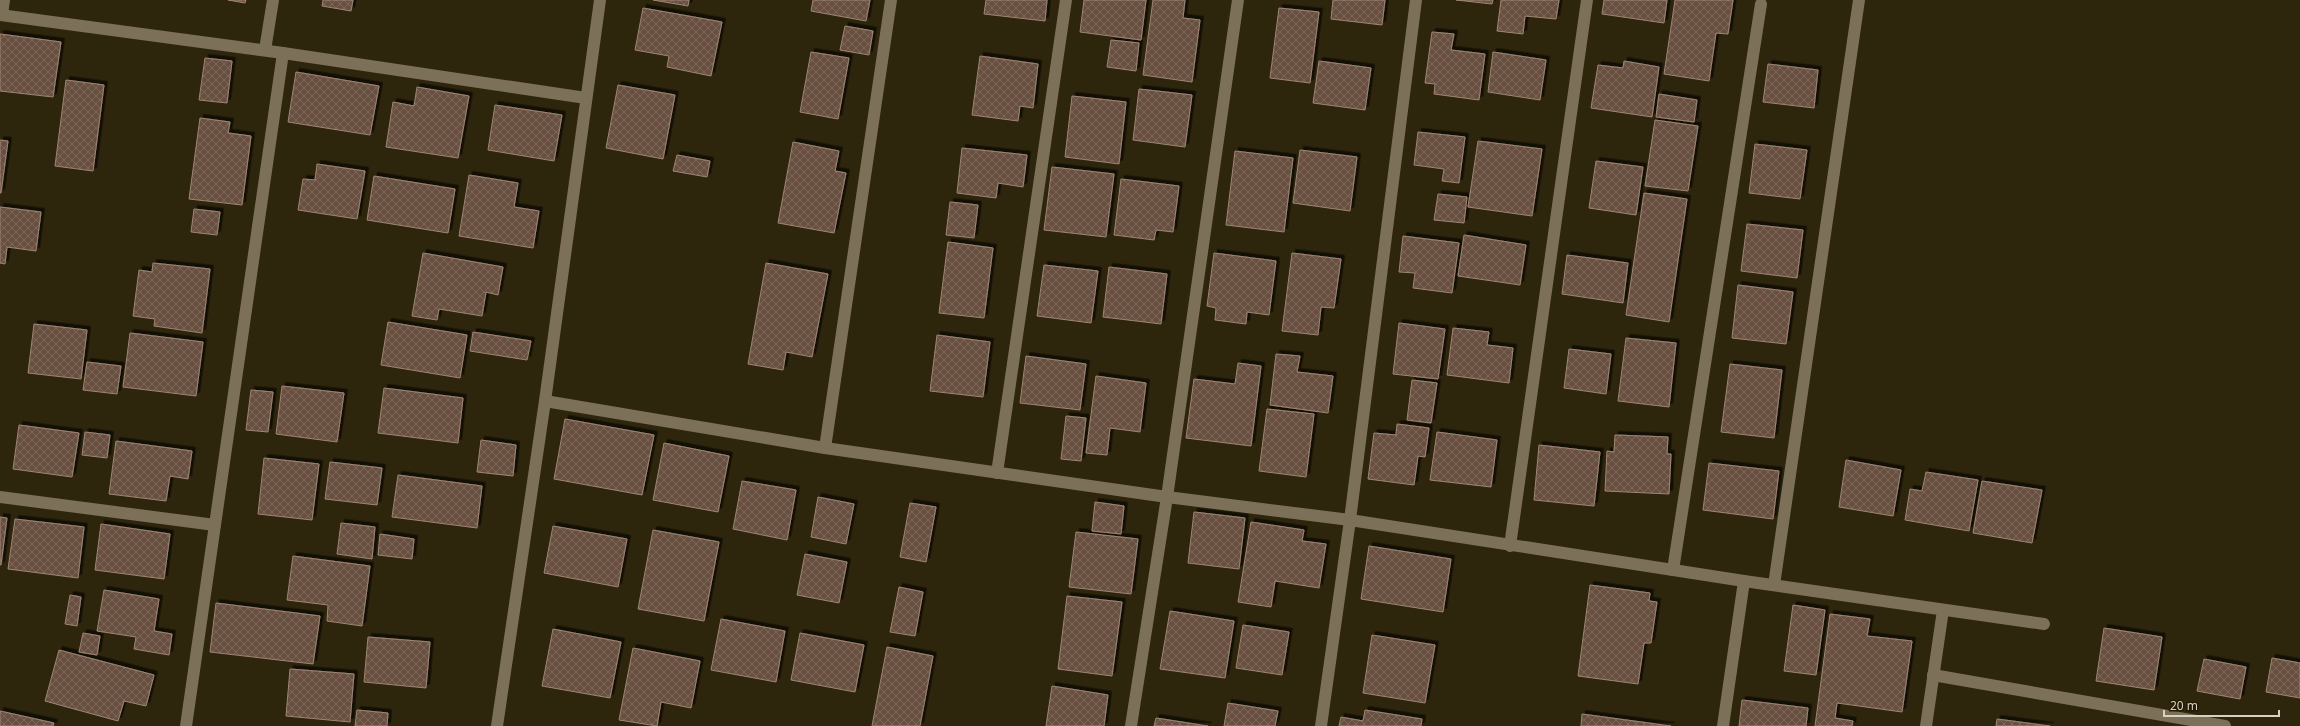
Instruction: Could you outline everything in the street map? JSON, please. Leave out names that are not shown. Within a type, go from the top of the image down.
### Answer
[{"type":"street","points":[[4,0],[1,15],[265,50],[586,98]]},
{"type":"street","points":[[265,50],[273,0]]},
{"type":"street","points":[[497,726],[545,401],[600,0]]},
{"type":"street","points":[[825,448],[891,0]]},
{"type":"street","points":[[997,473],[1066,0]]},
{"type":"street","points":[[1131,726],[1167,497],[1238,0]]},
{"type":"street","points":[[1320,726],[1350,520],[1416,0]]},
{"type":"street","points":[[1510,546],[1587,0]]},
{"type":"street","points":[[1774,585],[1859,0]]},
{"type":"street","points":[[1673,570],[1761,4]]},
{"type":"street","points":[[186,726],[214,524],[284,53]]},
{"type":"street","points":[[545,401],[825,448],[1167,497],[1350,520],[1510,546],[2044,624]]},
{"type":"street","points":[[0,497],[214,524]]},
{"type":"street","points":[[1723,726],[1744,581]]},
{"type":"street","points":[[1926,726],[1943,610]]},
{"type":"street","points":[[1933,675],[2225,726]]},
{"type":"building","points":[[228,0],[246,0],[245,3]]},
{"type":"building","points":[[323,0],[353,0],[351,11],[322,6]]},
{"type":"building","points":[[653,0],[689,0],[688,6]]},
{"type":"building","points":[[813,0],[870,0],[866,21],[811,11]]},
{"type":"building","points":[[986,0],[1047,0],[1045,21],[984,14]]},
{"type":"building","points":[[1084,0],[1146,0],[1141,40],[1080,32]]},
{"type":"building","points":[[1153,0],[1185,0],[1183,18],[1200,20],[1192,82],[1143,75]]},
{"type":"building","points":[[1333,0],[1385,0],[1382,25],[1331,19]]},
{"type":"building","points":[[1456,0],[1493,0],[1492,4]]},
{"type":"building","points":[[1501,0],[1559,0],[1556,19],[1525,16],[1523,34],[1497,31]]},
{"type":"building","points":[[1604,0],[1667,0],[1664,23],[1602,14]]},
{"type":"building","points":[[1675,0],[1733,0],[1728,34],[1716,33],[1709,81],[1664,74]]},
{"type":"building","points":[[643,8],[722,22],[711,76],[667,67],[669,56],[635,50]]},
{"type":"building","points":[[1279,8],[1319,12],[1310,83],[1270,78]]},
{"type":"building","points":[[845,26],[873,31],[869,55],[840,50]]},
{"type":"building","points":[[1432,32],[1454,34],[1451,50],[1485,54],[1479,100],[1434,94],[1435,84],[1425,83]]},
{"type":"building","points":[[0,34],[61,42],[53,97],[0,91]]},
{"type":"building","points":[[1111,40],[1139,43],[1136,71],[1107,67]]},
{"type":"building","points":[[811,52],[849,58],[838,119],[800,112]]},
{"type":"building","points":[[1493,52],[1546,60],[1540,100],[1488,92]]},
{"type":"building","points":[[980,56],[1038,64],[1033,108],[1020,106],[1018,121],[972,115]]},
{"type":"building","points":[[205,58],[232,61],[227,103],[199,100]]},
{"type":"building","points":[[1319,61],[1371,68],[1365,110],[1313,103]]},
{"type":"building","points":[[1624,61],[1659,67],[1652,117],[1591,108],[1598,65],[1623,68]]},
{"type":"building","points":[[1768,64],[1818,70],[1814,108],[1763,102]]},
{"type":"building","points":[[296,72],[379,86],[370,135],[288,122]]},
{"type":"building","points":[[66,80],[104,85],[93,171],[55,166]]},
{"type":"building","points":[[618,85],[675,95],[663,159],[606,148]]},
{"type":"building","points":[[417,87],[469,96],[458,158],[386,147],[393,102],[414,106]]},
{"type":"building","points":[[1139,89],[1192,95],[1185,147],[1133,140]]},
{"type":"building","points":[[1659,94],[1697,100],[1694,122],[1656,117]]},
{"type":"building","points":[[1072,96],[1126,102],[1119,164],[1065,157]]},
{"type":"building","points":[[495,105],[562,115],[554,161],[488,150]]},
{"type":"building","points":[[200,118],[230,122],[228,133],[251,136],[242,205],[189,199]]},
{"type":"building","points":[[1655,120],[1698,126],[1688,191],[1645,186]]},
{"type":"building","points":[[1418,132],[1465,137],[1459,183],[1442,181],[1444,169],[1414,165]]},
{"type":"building","points":[[0,140],[8,141],[1,193],[0,193]]},
{"type":"building","points":[[1478,141],[1542,149],[1532,216],[1468,207]]},
{"type":"building","points":[[793,142],[839,151],[835,171],[846,173],[834,233],[778,223]]},
{"type":"building","points":[[1755,144],[1807,150],[1800,199],[1749,193]]},
{"type":"building","points":[[962,148],[1027,155],[1023,187],[998,183],[996,198],[957,193]]},
{"type":"building","points":[[1300,150],[1357,157],[1350,211],[1293,203]]},
{"type":"building","points":[[1235,151],[1293,158],[1284,232],[1226,225]]},
{"type":"building","points":[[677,155],[710,161],[707,177],[673,171]]},
{"type":"building","points":[[1596,161],[1643,167],[1636,215],[1589,208]]},
{"type":"building","points":[[317,164],[365,171],[357,219],[298,210],[303,179],[315,180]]},
{"type":"building","points":[[1052,167],[1114,174],[1106,237],[1044,230]]},
{"type":"building","points":[[469,175],[518,183],[514,207],[539,211],[533,248],[459,236]]},
{"type":"building","points":[[374,176],[455,189],[448,233],[367,220]]},
{"type":"building","points":[[1121,179],[1179,186],[1173,232],[1156,230],[1154,240],[1114,235]]},
{"type":"building","points":[[1644,193],[1687,199],[1669,322],[1626,315]]},
{"type":"building","points":[[1438,194],[1467,197],[1464,223],[1434,220]]},
{"type":"building","points":[[950,202],[978,205],[974,238],[946,235]]},
{"type":"building","points":[[0,207],[41,212],[36,251],[7,247],[5,264],[0,263]]},
{"type":"building","points":[[194,209],[220,212],[217,235],[191,232]]},
{"type":"building","points":[[1747,224],[1803,230],[1797,278],[1741,271]]},
{"type":"building","points":[[1464,235],[1526,245],[1520,285],[1458,276]]},
{"type":"building","points":[[1403,236],[1459,243],[1452,293],[1413,288],[1415,273],[1399,272]]},
{"type":"building","points":[[948,242],[993,248],[984,318],[939,313]]},
{"type":"building","points":[[423,253],[503,267],[498,295],[486,292],[482,316],[439,309],[437,320],[412,316]]},
{"type":"building","points":[[1214,253],[1276,261],[1269,315],[1247,312],[1246,324],[1215,320],[1216,308],[1207,306]]},
{"type":"building","points":[[1292,253],[1341,259],[1334,308],[1321,307],[1318,335],[1282,331]]},
{"type":"building","points":[[1567,255],[1628,263],[1623,303],[1562,294]]},
{"type":"building","points":[[153,263],[210,269],[202,333],[154,326],[155,319],[133,316],[139,270],[152,272]]},
{"type":"building","points":[[766,263],[828,274],[812,357],[786,352],[783,370],[748,364]]},
{"type":"building","points":[[1044,265],[1098,271],[1091,323],[1037,316]]},
{"type":"building","points":[[1109,267],[1167,274],[1161,324],[1103,317]]},
{"type":"building","points":[[1738,285],[1793,292],[1786,344],[1732,338]]},
{"type":"building","points":[[388,322],[467,335],[460,378],[381,365]]},
{"type":"building","points":[[1399,323],[1445,329],[1438,379],[1393,374]]},
{"type":"building","points":[[34,324],[87,330],[81,379],[28,373]]},
{"type":"building","points":[[1453,328],[1489,332],[1487,345],[1513,348],[1509,383],[1447,375]]},
{"type":"building","points":[[473,332],[531,341],[527,360],[470,351]]},
{"type":"building","points":[[130,333],[203,342],[196,396],[123,387]]},
{"type":"building","points":[[937,335],[990,342],[983,397],[930,391]]},
{"type":"building","points":[[1626,338],[1676,343],[1669,407],[1618,401]]},
{"type":"building","points":[[1569,349],[1611,354],[1606,394],[1564,388]]},
{"type":"building","points":[[1276,354],[1300,356],[1297,372],[1333,376],[1328,413],[1270,405]]},
{"type":"building","points":[[1026,356],[1086,364],[1080,410],[1020,403]]},
{"type":"building","points":[[87,362],[121,366],[117,394],[83,390]]},
{"type":"building","points":[[1238,363],[1261,366],[1251,446],[1186,438],[1194,379],[1235,384]]},
{"type":"building","points":[[1730,364],[1782,370],[1774,438],[1721,432]]},
{"type":"building","points":[[1096,376],[1146,383],[1140,432],[1110,428],[1107,455],[1086,453]]},
{"type":"building","points":[[1412,380],[1437,383],[1431,423],[1407,420]]},
{"type":"building","points":[[282,386],[344,393],[337,442],[276,434]]},
{"type":"building","points":[[384,388],[463,398],[458,443],[378,433]]},
{"type":"building","points":[[251,390],[273,392],[268,432],[246,430]]},
{"type":"building","points":[[1267,409],[1314,414],[1306,477],[1259,471]]},
{"type":"building","points":[[1066,416],[1086,418],[1081,461],[1061,459]]},
{"type":"building","points":[[565,419],[654,435],[642,495],[554,479]]},
{"type":"building","points":[[1397,424],[1429,428],[1425,457],[1418,456],[1414,485],[1368,479],[1374,433],[1396,435]]},
{"type":"building","points":[[19,425],[79,433],[72,477],[13,469]]},
{"type":"building","points":[[85,432],[110,435],[107,458],[82,455]]},
{"type":"building","points":[[1437,432],[1497,440],[1491,487],[1430,480]]},
{"type":"building","points":[[1615,435],[1668,437],[1667,454],[1671,454],[1669,494],[1605,491],[1607,451],[1614,452]]},
{"type":"building","points":[[481,440],[516,445],[513,476],[477,472]]},
{"type":"building","points":[[116,441],[192,451],[188,479],[170,476],[166,501],[109,494]]},
{"type":"building","points":[[664,443],[729,456],[718,512],[653,500]]},
{"type":"building","points":[[1539,445],[1600,452],[1594,506],[1534,500]]},
{"type":"building","points":[[264,458],[319,464],[312,520],[258,514]]},
{"type":"building","points":[[1846,460],[1901,470],[1893,516],[1839,507]]},
{"type":"building","points":[[330,462],[382,468],[377,505],[325,499]]},
{"type":"building","points":[[1709,463],[1779,471],[1773,519],[1703,510]]},
{"type":"building","points":[[1926,472],[1978,480],[1969,531],[1905,520],[1910,489],[1922,491]]},
{"type":"building","points":[[398,475],[482,486],[477,528],[392,517]]},
{"type":"building","points":[[742,481],[796,490],[787,540],[733,529]]},
{"type":"building","points":[[1982,481],[2042,490],[2032,543],[1973,533]]},
{"type":"building","points":[[818,497],[854,504],[846,544],[811,537]]},
{"type":"building","points":[[1095,502],[1124,506],[1121,534],[1092,531]]},
{"type":"building","points":[[910,503],[936,507],[926,562],[900,557]]},
{"type":"building","points":[[1194,512],[1245,518],[1239,569],[1188,563]]},
{"type":"building","points":[[0,517],[7,518],[1,565],[0,565]]},
{"type":"building","points":[[15,519],[84,527],[78,578],[8,569]]},
{"type":"building","points":[[1251,522],[1304,530],[1302,541],[1326,544],[1319,588],[1275,581],[1271,607],[1238,602]]},
{"type":"building","points":[[341,523],[375,527],[372,559],[337,554]]},
{"type":"building","points":[[101,524],[170,534],[164,579],[95,570]]},
{"type":"building","points":[[553,526],[627,539],[618,587],[544,573]]},
{"type":"building","points":[[653,530],[719,542],[704,621],[638,609]]},
{"type":"building","points":[[1076,532],[1138,539],[1131,594],[1069,587]]},
{"type":"building","points":[[380,534],[414,539],[412,559],[378,555]]},
{"type":"building","points":[[1369,546],[1451,559],[1443,612],[1361,599]]},
{"type":"building","points":[[805,554],[847,562],[839,603],[797,595]]},
{"type":"building","points":[[293,556],[370,566],[362,626],[327,621],[328,605],[287,600]]},
{"type":"building","points":[[1590,585],[1650,593],[1649,601],[1657,602],[1651,643],[1644,643],[1638,684],[1578,676]]},
{"type":"building","points":[[899,587],[923,592],[915,636],[890,632]]},
{"type":"building","points":[[104,590],[159,599],[154,631],[172,634],[169,655],[134,649],[136,637],[97,631]]},
{"type":"building","points":[[70,595],[81,597],[77,626],[65,624]]},
{"type":"building","points":[[1067,596],[1122,602],[1112,676],[1058,669]]},
{"type":"building","points":[[216,603],[320,616],[313,664],[210,652]]},
{"type":"building","points":[[1793,605],[1825,610],[1816,675],[1784,671]]},
{"type":"building","points":[[1170,611],[1234,621],[1225,678],[1160,669]]},
{"type":"building","points":[[1830,614],[1870,619],[1867,636],[1912,641],[1902,712],[1837,703],[1835,718],[1853,721],[1852,726],[1815,726]]},
{"type":"building","points":[[721,619],[785,631],[776,682],[711,670]]},
{"type":"building","points":[[1243,625],[1289,632],[1282,675],[1236,668]]},
{"type":"building","points":[[2104,628],[2162,637],[2154,690],[2096,681]]},
{"type":"building","points":[[553,629],[621,642],[610,698],[542,686]]},
{"type":"building","points":[[83,633],[100,636],[97,655],[79,652]]},
{"type":"building","points":[[800,633],[864,645],[855,692],[791,680]]},
{"type":"building","points":[[1372,635],[1435,645],[1425,703],[1363,693]]},
{"type":"building","points":[[368,637],[430,642],[426,688],[364,682]]},
{"type":"building","points":[[887,647],[933,656],[920,726],[872,726]]},
{"type":"building","points":[[633,648],[700,661],[691,708],[661,702],[657,726],[619,720]]},
{"type":"building","points":[[59,650],[154,675],[146,706],[124,701],[118,721],[45,701]]},
{"type":"building","points":[[2272,658],[2300,663],[2300,698],[2266,692]]},
{"type":"building","points":[[2204,659],[2246,667],[2240,699],[2197,691]]},
{"type":"building","points":[[290,669],[354,674],[350,722],[286,716]]},
{"type":"building","points":[[1052,686],[1108,695],[1104,726],[1046,726]]},
{"type":"building","points":[[1742,700],[1808,708],[1806,726],[1739,726]]},
{"type":"building","points":[[1228,703],[1278,711],[1275,726],[1224,726]]},
{"type":"building","points":[[357,710],[388,713],[387,726],[355,726]]},
{"type":"building","points":[[1365,710],[1422,719],[1421,726],[1339,726],[1341,717],[1363,721]]},
{"type":"building","points":[[0,711],[54,723],[53,726],[0,726]]},
{"type":"building","points":[[1582,714],[1671,726],[1581,726]]},
{"type":"building","points":[[1156,718],[1208,726],[1154,726]]},
{"type":"building","points":[[1997,719],[2050,726],[1996,726]]}]
